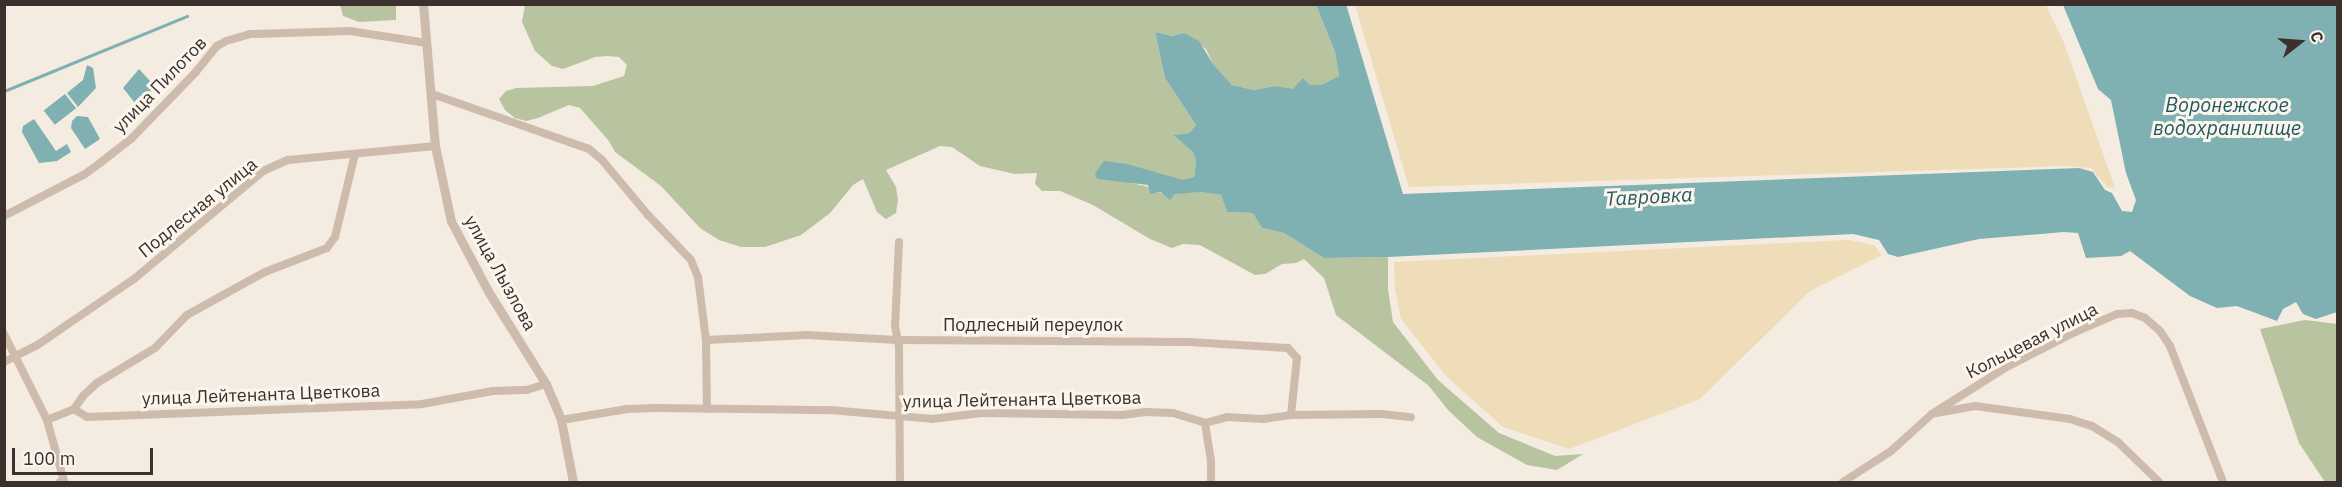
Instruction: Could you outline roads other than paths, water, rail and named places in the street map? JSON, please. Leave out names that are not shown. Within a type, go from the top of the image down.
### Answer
[{"type":"street","name":"улица Лызлова","points":[[423,4],[435,146],[451,221],[488,291],[546,384],[561,420],[573,483]]},
{"type":"street","name":"улица Пилотов","points":[[4,216],[100,163],[132,138],[195,73],[217,46],[226,41],[250,34],[350,31],[427,43]]},
{"type":"street","points":[[432,94],[494,117],[561,137],[589,149],[602,160],[648,215],[691,260],[698,277],[706,340],[707,409]]},
{"type":"street","name":"Подлесная улица","points":[[4,362],[16,357],[134,279],[263,171],[288,160],[435,146]]},
{"type":"street","points":[[47,420],[74,409],[83,396],[97,383],[155,348],[187,315],[265,272],[327,248],[338,228],[355,154]]},
{"type":"street","points":[[899,242],[897,339],[901,419],[900,483]]},
{"type":"street","name":"Кольцевая улица","points":[[1844,483],[1891,451],[1932,414],[2005,368],[2075,332],[2117,314],[2132,313],[2145,318],[2160,331],[2170,346],[2223,483]]},
{"type":"street","points":[[4,334],[47,420],[64,482]]},
{"type":"street","name":"Подлесный переулок","points":[[706,340],[807,335],[897,339],[1189,342],[1288,348],[1297,358],[1291,416]]},
{"type":"street","name":"улица Лейтенанта Цветкова","points":[[74,409],[87,417],[422,404],[493,391],[527,390],[546,384]]},
{"type":"street","name":"Кольцевая улица","points":[[1932,414],[1975,406],[2070,419],[2092,426],[2120,443],[2159,483]]},
{"type":"street","name":"улица Лейтенанта Цветкова","points":[[561,420],[627,409],[830,410],[901,419],[958,418],[982,413],[1122,415],[1146,412],[1173,413],[1205,423],[1227,417],[1263,419],[1291,416],[1381,414],[1411,417]]},
{"type":"street","points":[[1205,423],[1211,462],[1211,483]]},
{"type":"water","name":"Воронежское водохранилище","points":[[1346,4],[1403,194],[2079,168],[2093,172],[2105,190],[2112,193],[2122,211],[2132,212],[2136,200],[2126,173],[2111,100],[2098,89],[2063,5],[2337,5],[2337,312],[2316,319],[2303,314],[2296,302],[2283,309],[2277,321],[2237,306],[2217,308],[2190,296],[2130,251],[2121,256],[2086,258],[2078,233],[2064,232],[1979,239],[1898,257],[1888,254],[1879,240],[1853,234],[1388,257],[1324,258],[1284,233],[1262,228],[1253,213],[1227,212],[1221,195],[1200,192],[1175,194],[1170,200],[1161,192],[1150,194],[1148,185],[1097,179],[1095,173],[1104,161],[1127,164],[1183,180],[1194,177],[1196,161],[1193,152],[1173,135],[1189,133],[1196,125],[1165,78],[1155,32],[1172,36],[1184,33],[1199,41],[1213,64],[1232,85],[1254,90],[1274,86],[1293,89],[1303,78],[1310,85],[1321,85],[1339,76],[1335,52],[1316,5]]},
{"type":"water","points":[[87,65],[93,68],[96,88],[78,107],[67,93],[83,80]]},
{"type":"water","points":[[139,69],[151,82],[151,90],[143,103],[135,103],[123,88]]},
{"type":"water","points":[[65,94],[76,108],[55,125],[44,111]]},
{"type":"water","points":[[77,116],[88,117],[100,139],[85,149],[71,128],[72,121]]},
{"type":"water","points":[[34,119],[56,151],[67,144],[71,152],[57,161],[39,163],[22,132],[23,126]]},
{"type":"waterway","points":[[4,91],[187,16]]},
{"type":"water label","name":"Тавровка","points":[[1649,196]]}]
